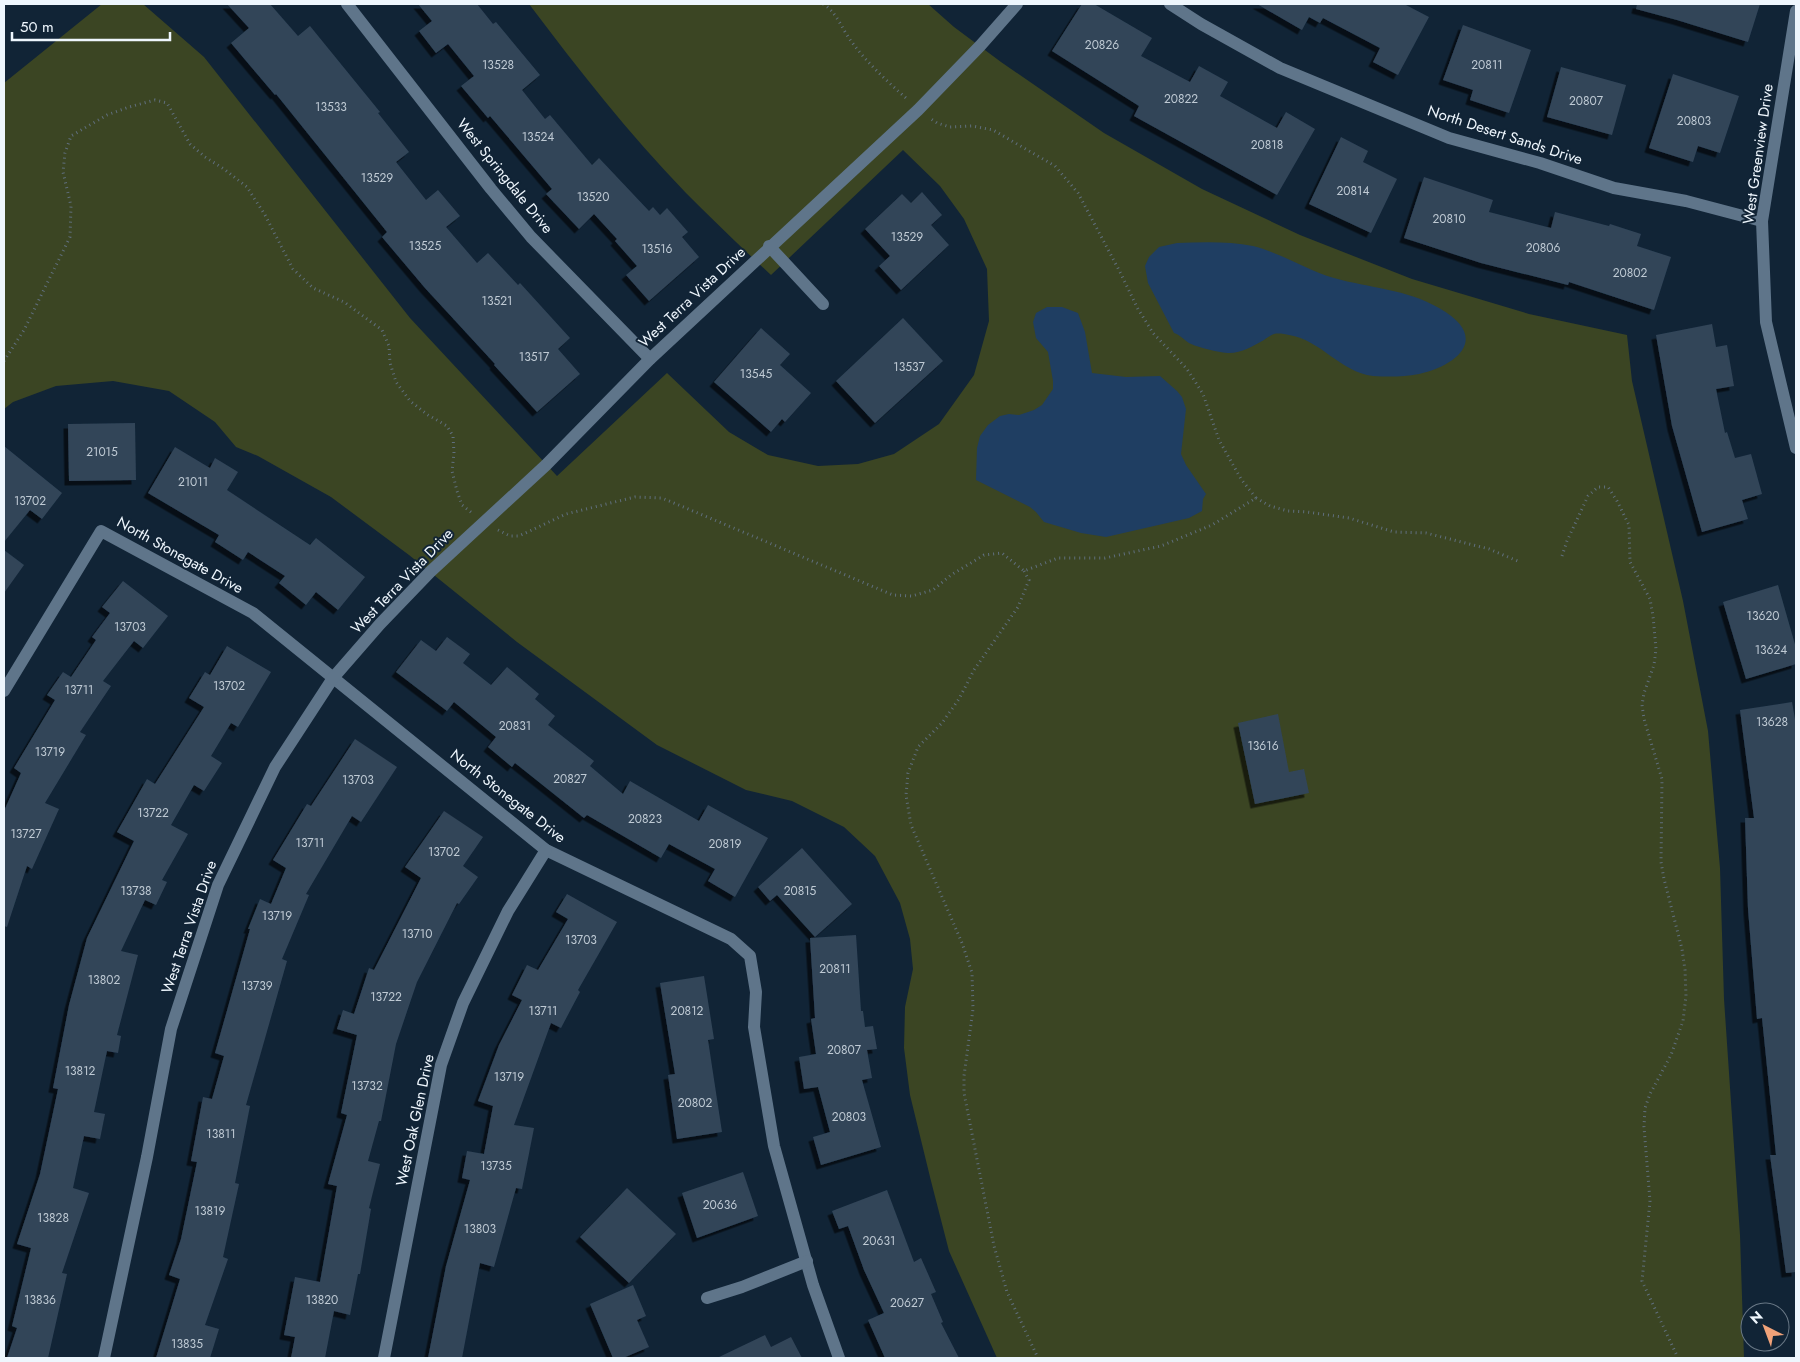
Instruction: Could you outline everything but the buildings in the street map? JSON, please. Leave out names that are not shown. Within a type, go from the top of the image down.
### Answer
[{"type":"street","name":"West Springdale Drive","points":[[347,4],[531,237],[650,359]]},
{"type":"street","name":"West Terra Vista Drive","points":[[104,1358],[147,1157],[171,1029],[218,886],[275,767],[333,678],[380,624],[430,572],[546,465],[650,359],[918,110],[980,46],[1017,4]]},
{"type":"street","name":"North Desert Sands Drive","points":[[1170,4],[1201,24],[1280,68],[1449,138],[1540,163],[1614,188],[1686,200],[1762,221]]},
{"type":"street","name":"West Greenview Drive","points":[[1796,11],[1762,221],[1766,322],[1792,411],[1796,448]]},
{"type":"street","points":[[770,246],[823,304]]},
{"type":"street","name":"North Stonegate Drive","points":[[4,690],[100,530],[253,613],[546,850],[730,939],[750,956],[756,992],[754,1027],[774,1146],[813,1285],[838,1358]]},
{"type":"street","name":"West Oak Glen Drive","points":[[384,1358],[441,1065],[463,1003],[508,911],[546,850]]},
{"type":"street","points":[[707,1298],[742,1287],[807,1262]]},
{"type":"path","points":[[823,4],[829,7],[851,41],[875,70],[918,110],[937,123],[950,127],[972,126],[993,130],[1054,166],[1078,193],[1138,309],[1153,334],[1187,369],[1203,394],[1219,440],[1241,479],[1256,498],[1270,506],[1288,512],[1307,512],[1350,518],[1394,532],[1426,533],[1489,549],[1520,562]]},
{"type":"path","points":[[4,361],[24,330],[70,237],[71,206],[63,172],[65,152],[71,136],[107,115],[129,106],[155,100],[167,103],[190,144],[247,187],[265,215],[293,269],[313,288],[344,302],[382,330],[389,346],[390,363],[396,382],[410,401],[428,415],[447,426],[453,436],[452,471],[462,505],[484,522],[510,536],[519,536],[566,514],[635,497],[662,498],[893,595],[912,596],[933,590],[950,575],[984,555],[1002,553],[1024,571],[1028,580],[1018,607],[974,670],[959,699],[942,723],[918,747],[908,773],[906,795],[911,825],[962,944],[972,973],[973,1009],[964,1076],[964,1092],[997,1255],[1007,1292],[1038,1358]]},
{"type":"path","points":[[1562,556],[1588,496],[1598,487],[1608,487],[1629,525],[1630,562],[1650,598],[1653,616],[1656,648],[1654,665],[1644,692],[1642,705],[1644,719],[1662,779],[1661,862],[1686,970],[1686,996],[1683,1021],[1671,1056],[1650,1094],[1645,1108],[1644,1126],[1650,1201],[1642,1281],[1678,1358]]},
{"type":"path","points":[[1024,571],[1058,558],[1105,558],[1161,546],[1212,525],[1256,498]]},
{"type":"green space","points":[[102,4],[143,4],[204,57],[410,318],[557,476],[667,373],[729,432],[768,455],[818,466],[858,464],[894,454],[939,424],[974,375],[989,321],[987,269],[964,219],[940,186],[903,150],[771,275],[686,193],[644,148],[585,77],[529,4],[928,4],[954,27],[1001,62],[1104,133],[1202,189],[1300,235],[1412,279],[1529,314],[1627,335],[1632,381],[1683,601],[1708,731],[1720,868],[1724,999],[1740,1235],[1742,1302],[1740,1302],[1740,1352],[1744,1352],[1744,1358],[997,1358],[949,1251],[910,1095],[904,1048],[905,1007],[913,969],[910,939],[900,903],[875,856],[844,827],[792,801],[746,790],[657,745],[517,642],[409,555],[331,497],[258,456],[236,447],[215,422],[169,391],[113,381],[56,386],[13,402],[4,409],[4,83]]},
{"type":"water","points":[[1206,242],[1253,246],[1334,278],[1414,297],[1439,308],[1454,318],[1463,329],[1466,339],[1464,348],[1447,363],[1434,369],[1413,375],[1385,377],[1373,376],[1350,369],[1311,343],[1286,334],[1274,334],[1247,349],[1234,353],[1225,353],[1192,345],[1174,333],[1148,283],[1145,266],[1149,257],[1159,247],[1177,243]]},
{"type":"water","points":[[1047,307],[1062,307],[1078,313],[1085,332],[1092,373],[1126,377],[1160,376],[1182,397],[1186,409],[1181,454],[1186,465],[1206,494],[1203,499],[1202,511],[1189,518],[1106,537],[1081,533],[1044,522],[1030,507],[976,480],[977,448],[980,436],[988,425],[1000,416],[1009,414],[1019,415],[1034,410],[1042,405],[1053,389],[1048,352],[1036,338],[1033,322],[1036,313]]}]
